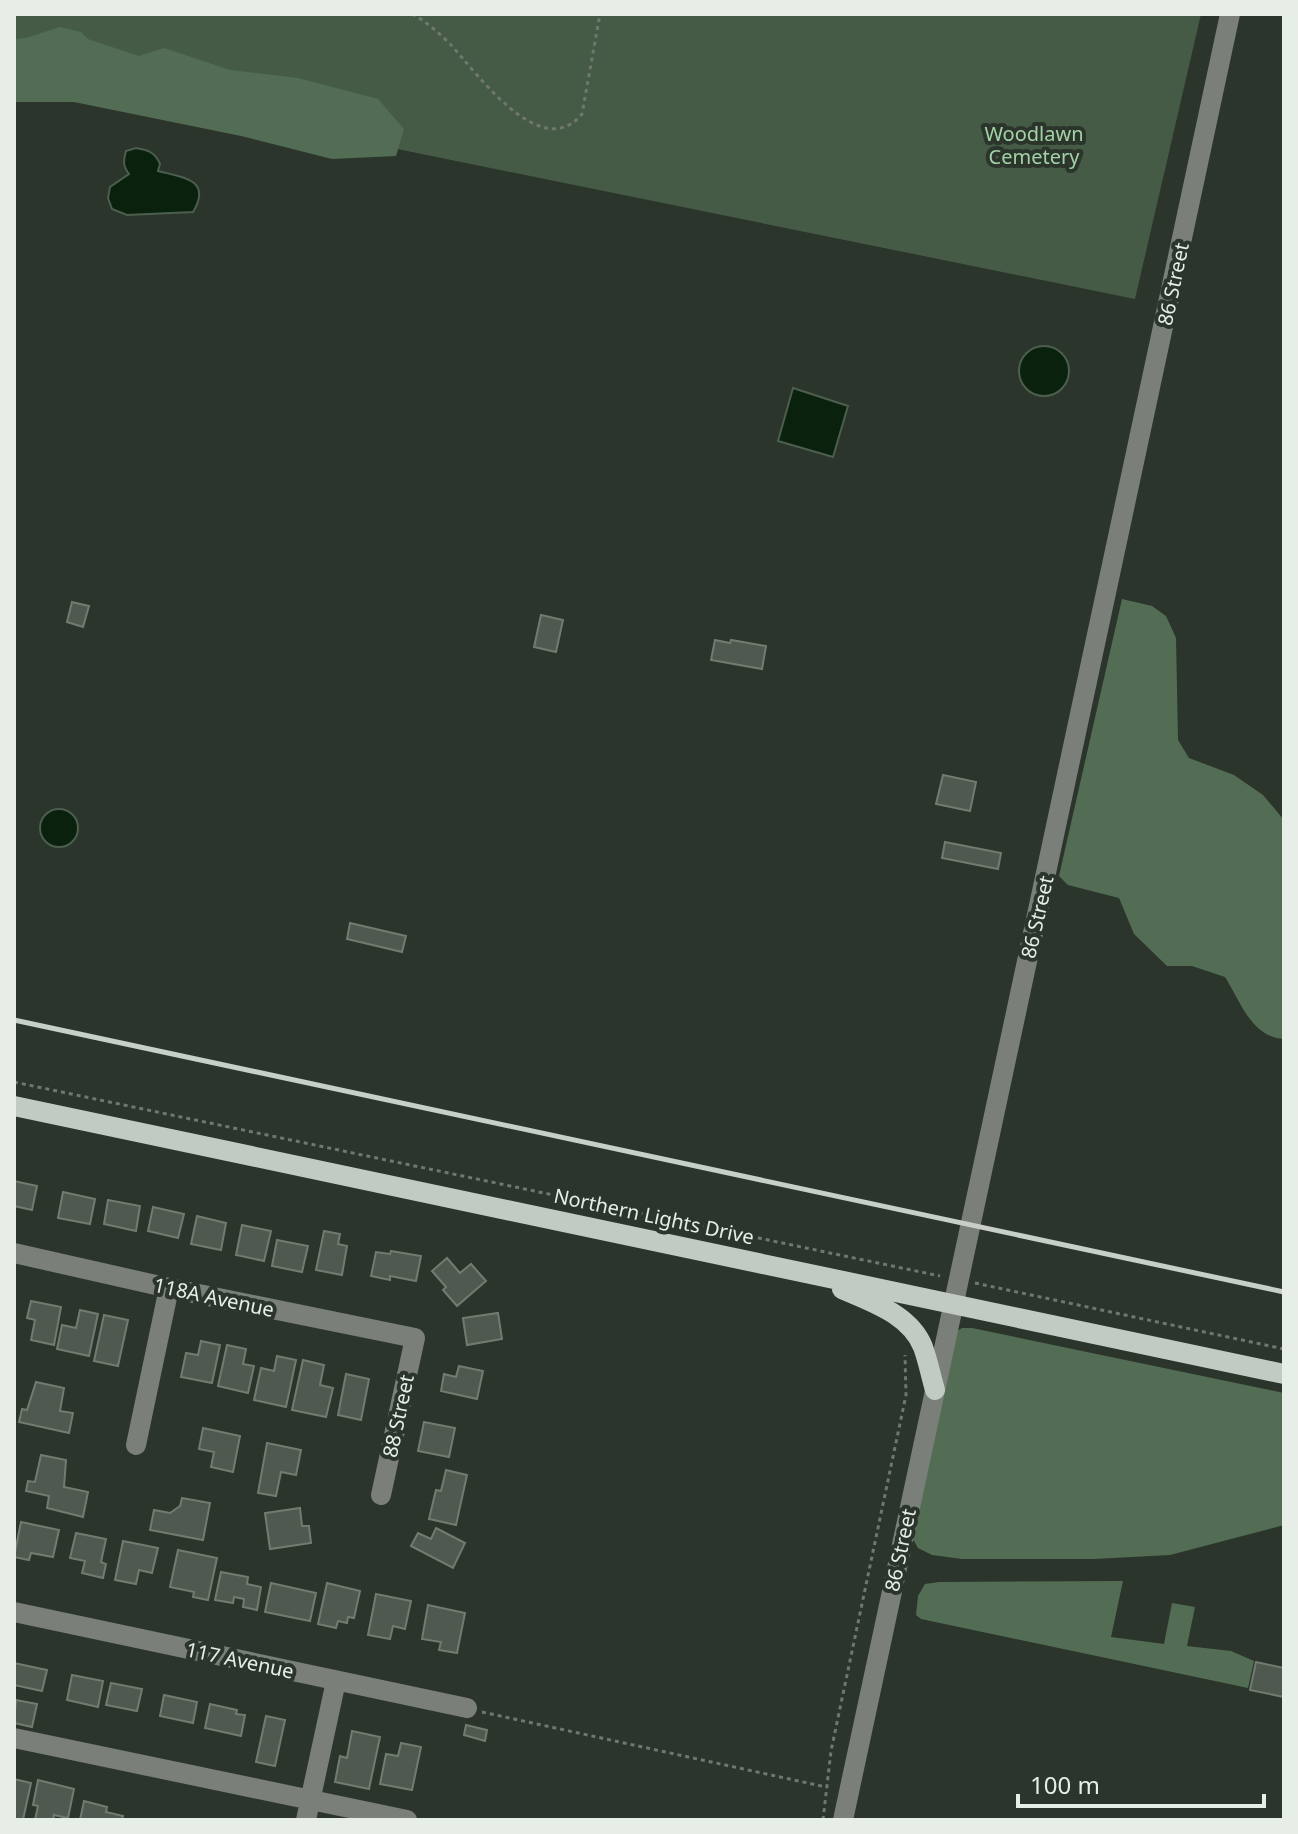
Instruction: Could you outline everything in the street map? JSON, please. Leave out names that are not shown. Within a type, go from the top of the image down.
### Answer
[{"type":"main road","name":"Northern Lights Drive","points":[[14,1106],[1284,1374]]},
{"type":"main road","points":[[810,1273],[894,1313],[904,1322],[922,1345],[935,1390]]},
{"type":"street","name":"86 Street","points":[[843,1820],[1230,14]]},
{"type":"street","name":"118A Avenue","points":[[14,1253],[415,1338]]},
{"type":"street","points":[[136,1445],[169,1288]]},
{"type":"street","name":"88 Street","points":[[381,1495],[415,1338]]},
{"type":"street","name":"117 Avenue","points":[[14,1612],[467,1708]]},
{"type":"street","points":[[308,1810],[336,1681]]},
{"type":"street","points":[[14,1738],[308,1810],[407,1820]]},
{"type":"path","points":[[412,14],[449,43],[518,116],[547,129],[560,130],[573,125],[582,114],[600,14]]},
{"type":"path","points":[[14,1082],[1284,1349]]},
{"type":"path","points":[[823,1820],[831,1751],[906,1395],[905,1353]]},
{"type":"path","points":[[467,1708],[828,1788]]},
{"type":"green space","name":"Woodlawn Cemetery","points":[[14,14],[1201,14],[1135,299],[14,71]]},
{"type":"shaded area","points":[[60,27],[81,32],[88,39],[139,56],[164,48],[230,70],[298,78],[378,99],[404,129],[396,156],[332,159],[241,136],[74,102],[14,102],[14,39]]},
{"type":"shaded area","points":[[136,148],[156,157],[160,164],[158,171],[192,181],[197,186],[198,201],[193,212],[127,215],[112,209],[108,198],[110,187],[129,174],[124,161],[126,151]]},
{"type":"shaded area","points":[[1044,346],[1062,353],[1069,371],[1062,389],[1044,396],[1026,389],[1019,371],[1026,353]]},
{"type":"shaded area","points":[[793,388],[848,406],[833,457],[778,441]]},
{"type":"shaded area","points":[[1122,599],[1152,606],[1166,616],[1176,638],[1178,740],[1189,758],[1234,775],[1263,795],[1284,820],[1284,1039],[1273,1037],[1255,1025],[1225,977],[1192,966],[1167,966],[1134,934],[1119,898],[1068,885],[1059,876]]},
{"type":"shaded area","points":[[59,809],[72,815],[78,828],[72,841],[59,847],[46,841],[40,828],[46,815]]},
{"type":"shaded area","points":[[962,1328],[1284,1393],[1284,1525],[1170,1555],[1094,1559],[962,1559],[932,1555],[918,1548],[910,1534],[954,1333]]},
{"type":"shaded area","points":[[1123,1581],[1111,1637],[1164,1644],[1172,1603],[1195,1607],[1187,1646],[1231,1651],[1254,1661],[1248,1688],[921,1619],[916,1615],[918,1596],[925,1584]]},
{"type":"building","points":[[72,602],[89,606],[83,627],[67,622]]},
{"type":"building","points":[[541,615],[563,620],[556,652],[534,647]]},
{"type":"building","points":[[715,640],[766,646],[762,669],[711,660]]},
{"type":"building","points":[[943,775],[976,782],[970,811],[936,804]]},
{"type":"building","points":[[945,842],[1001,853],[998,869],[942,858]]},
{"type":"building","points":[[350,923],[406,936],[402,952],[347,939]]},
{"type":"building","points":[[14,1181],[37,1186],[32,1210],[14,1206]]},
{"type":"building","points":[[63,1192],[95,1199],[90,1224],[58,1218]]},
{"type":"building","points":[[108,1200],[140,1206],[136,1231],[104,1224]]},
{"type":"building","points":[[153,1207],[184,1214],[178,1238],[148,1231]]},
{"type":"building","points":[[197,1216],[226,1223],[221,1250],[191,1244]]},
{"type":"building","points":[[242,1225],[271,1231],[264,1261],[236,1255]]},
{"type":"building","points":[[324,1231],[340,1234],[338,1244],[347,1246],[342,1275],[316,1270]]},
{"type":"building","points":[[277,1240],[308,1246],[302,1272],[272,1266]]},
{"type":"building","points":[[391,1251],[421,1256],[416,1281],[371,1276],[376,1252],[390,1254]]},
{"type":"building","points":[[447,1258],[460,1273],[471,1264],[486,1281],[457,1306],[432,1271]]},
{"type":"building","points":[[31,1301],[61,1307],[54,1345],[31,1340],[35,1320],[27,1318]]},
{"type":"building","points":[[80,1310],[98,1314],[89,1356],[57,1349],[62,1325],[76,1328]]},
{"type":"building","points":[[498,1313],[502,1339],[467,1345],[463,1318]]},
{"type":"building","points":[[104,1315],[128,1320],[118,1366],[94,1361]]},
{"type":"building","points":[[201,1341],[220,1345],[212,1383],[181,1377],[186,1353],[198,1355]]},
{"type":"building","points":[[227,1345],[246,1349],[243,1364],[254,1366],[248,1393],[218,1386]]},
{"type":"building","points":[[277,1356],[296,1360],[286,1407],[254,1400],[261,1368],[274,1371]]},
{"type":"building","points":[[303,1360],[324,1365],[320,1385],[333,1388],[326,1417],[292,1410]]},
{"type":"building","points":[[459,1366],[483,1371],[477,1399],[441,1391],[444,1374],[456,1377]]},
{"type":"building","points":[[346,1374],[369,1379],[361,1420],[338,1415]]},
{"type":"building","points":[[36,1382],[64,1388],[60,1411],[73,1413],[69,1433],[19,1422],[22,1409],[27,1410]]},
{"type":"building","points":[[424,1422],[455,1428],[449,1457],[418,1451]]},
{"type":"building","points":[[203,1428],[240,1436],[233,1472],[211,1467],[214,1452],[199,1449]]},
{"type":"building","points":[[267,1443],[301,1450],[296,1475],[281,1472],[276,1496],[258,1493]]},
{"type":"building","points":[[41,1455],[66,1460],[64,1487],[88,1492],[83,1517],[47,1508],[49,1496],[26,1491],[28,1481],[35,1482]]},
{"type":"building","points":[[446,1470],[467,1475],[456,1525],[429,1519],[436,1490],[441,1491]]},
{"type":"building","points":[[182,1498],[210,1503],[203,1540],[150,1530],[154,1510],[170,1513],[180,1506]]},
{"type":"building","points":[[300,1508],[302,1526],[309,1526],[311,1543],[270,1549],[265,1513]]},
{"type":"building","points":[[21,1522],[59,1530],[53,1557],[31,1553],[29,1560],[14,1557]]},
{"type":"building","points":[[436,1528],[465,1543],[453,1568],[411,1546],[418,1533],[431,1539]]},
{"type":"building","points":[[76,1533],[106,1539],[101,1562],[106,1564],[103,1578],[82,1573],[85,1561],[70,1558]]},
{"type":"building","points":[[123,1541],[158,1548],[152,1573],[139,1570],[136,1584],[115,1580]]},
{"type":"building","points":[[178,1550],[217,1558],[208,1600],[193,1597],[194,1592],[170,1587]]},
{"type":"building","points":[[221,1572],[248,1577],[247,1584],[261,1587],[257,1610],[243,1607],[244,1599],[234,1597],[233,1603],[215,1600]]},
{"type":"building","points":[[271,1583],[316,1593],[310,1621],[265,1612]]},
{"type":"building","points":[[327,1583],[360,1591],[354,1618],[348,1617],[347,1623],[338,1621],[336,1628],[318,1624]]},
{"type":"building","points":[[376,1594],[411,1601],[405,1629],[393,1626],[390,1639],[368,1635]]},
{"type":"building","points":[[428,1605],[465,1613],[457,1653],[439,1650],[441,1642],[422,1639]]},
{"type":"building","points":[[1256,1662],[1284,1668],[1284,1697],[1250,1690]]},
{"type":"building","points":[[14,1663],[47,1670],[42,1691],[14,1685]]},
{"type":"building","points":[[72,1675],[103,1681],[98,1707],[67,1700]]},
{"type":"building","points":[[111,1683],[142,1689],[137,1711],[106,1705]]},
{"type":"building","points":[[164,1695],[197,1702],[193,1723],[160,1716]]},
{"type":"building","points":[[16,1700],[37,1704],[32,1727],[14,1723]]},
{"type":"building","points":[[210,1704],[245,1715],[241,1736],[205,1728]]},
{"type":"building","points":[[266,1716],[285,1720],[275,1766],[256,1762]]},
{"type":"building","points":[[466,1725],[487,1730],[485,1741],[464,1735]]},
{"type":"building","points":[[352,1731],[380,1737],[369,1789],[335,1782],[340,1756],[347,1758]]},
{"type":"building","points":[[401,1743],[421,1747],[412,1790],[380,1784],[386,1754],[398,1756]]},
{"type":"building","points":[[14,1779],[31,1783],[23,1820],[14,1819]]},
{"type":"building","points":[[38,1780],[74,1789],[68,1818],[54,1815],[53,1820],[35,1820],[38,1806],[33,1805]]},
{"type":"building","points":[[84,1801],[107,1807],[106,1812],[123,1816],[122,1820],[80,1820]]},
{"type":"railway","points":[[14,1020],[1284,1292]]}]
